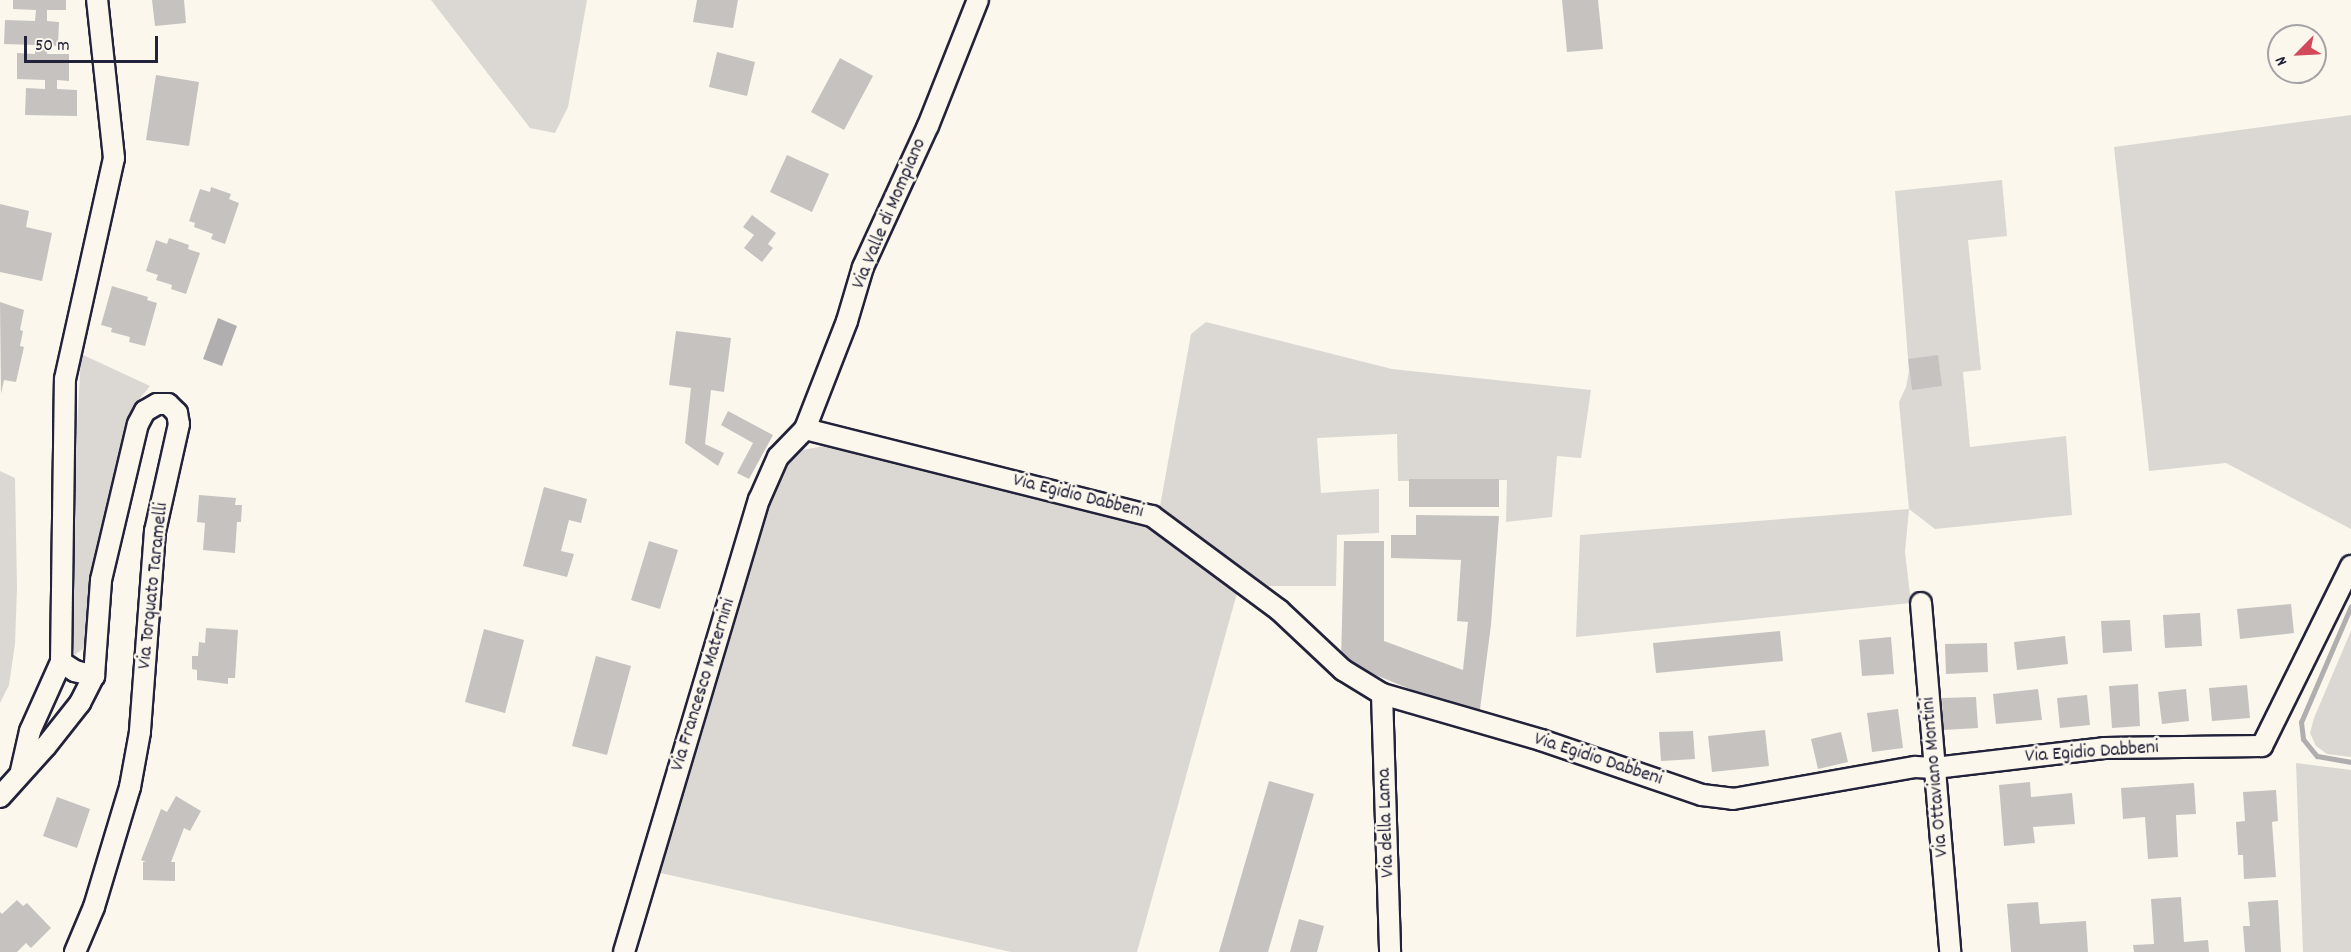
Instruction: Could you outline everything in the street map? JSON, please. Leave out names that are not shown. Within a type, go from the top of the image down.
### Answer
[{"type":"street","name":"Via Torquato Taramelli","points":[[21,771],[30,732],[61,662],[65,379],[114,158],[97,0]]},
{"type":"street","name":"Via Valle di Mompiano","points":[[805,429],[848,321],[864,267],[928,126],[978,0]]},
{"type":"street","name":"Via Torquato Taramelli","points":[[0,797],[21,771],[46,746],[80,703],[94,676],[101,580],[138,424],[145,411],[157,404],[168,404],[177,413],[179,424],[155,531],[136,754],[130,787],[94,907],[75,952]]},
{"type":"street","name":"Via Egidio Dabbeni","points":[[805,429],[1152,516],[1279,610],[1343,670],[1382,694],[1541,740],[1702,795],[1733,800],[1915,767],[1935,768],[2104,748],[2262,746],[2351,566]]},
{"type":"street","name":"Via Francesco Maternini","points":[[624,952],[759,500],[778,457],[805,429]]},
{"type":"street","name":"Via Ottaviano Montini","points":[[1921,603],[1950,952]]},
{"type":"street","points":[[61,662],[75,671],[94,676]]},
{"type":"street","name":"Via della Lama","points":[[1382,694],[1390,952]]},
{"type":"shaded area","points":[[431,0],[587,0],[568,107],[555,133],[530,128]]},
{"type":"shaded area","points":[[2351,115],[2351,529],[2226,463],[2149,471],[2114,147]]},
{"type":"shaded area","points":[[2002,180],[2007,236],[1968,240],[1981,370],[1963,372],[1970,447],[2066,436],[2072,515],[1935,529],[1909,509],[1899,402],[1906,387],[1909,371],[1895,191]]},
{"type":"shaded area","points":[[218,318],[237,326],[222,366],[203,359]]},
{"type":"shaded area","points":[[1206,322],[1392,369],[1591,390],[1581,458],[1557,456],[1552,517],[1506,522],[1507,480],[1398,481],[1397,434],[1317,438],[1321,493],[1379,489],[1379,533],[1337,535],[1336,586],[1265,586],[1159,512],[1191,334]]},
{"type":"shaded area","points":[[81,354],[150,386],[134,406],[96,573],[84,648],[75,655],[69,652],[69,579]]},
{"type":"shaded area","points":[[824,446],[870,454],[1141,522],[1184,550],[1237,593],[1137,952],[1011,952],[656,872],[767,505],[783,461],[797,451]]},
{"type":"shaded area","points":[[0,471],[15,478],[17,588],[15,644],[9,685],[0,703]]},
{"type":"shaded area","points":[[1909,509],[1905,552],[1911,603],[1576,637],[1580,535]]},
{"type":"shaded area","points":[[2351,631],[2351,757],[2327,754],[2316,746],[2310,733],[2314,718]]},
{"type":"shaded area","points":[[2296,763],[2351,770],[2351,952],[2303,952]]},
{"type":"building","points":[[13,0],[66,0],[66,10],[47,10],[47,21],[59,22],[58,46],[47,45],[47,54],[69,54],[69,81],[57,80],[57,89],[77,90],[77,116],[25,115],[26,88],[45,89],[45,80],[17,79],[17,53],[35,54],[35,45],[4,44],[5,20],[35,21],[36,10],[13,9]]},
{"type":"building","points":[[152,0],[184,0],[186,23],[155,26]]},
{"type":"building","points":[[697,0],[738,0],[733,28],[693,22]]},
{"type":"building","points":[[1562,0],[1598,0],[1603,49],[1567,52]]},
{"type":"building","points":[[717,52],[755,62],[747,96],[709,87]]},
{"type":"building","points":[[840,58],[873,76],[844,130],[811,112]]},
{"type":"building","points":[[156,75],[199,82],[189,146],[146,140]]},
{"type":"building","points":[[787,155],[829,174],[812,212],[770,192]]},
{"type":"building","points":[[211,187],[231,194],[229,199],[239,203],[225,244],[211,239],[213,234],[194,227],[195,223],[189,221],[200,189],[210,192]]},
{"type":"building","points":[[0,204],[29,211],[26,227],[52,233],[42,281],[0,272]]},
{"type":"building","points":[[752,215],[776,233],[768,244],[773,248],[762,262],[744,248],[754,235],[743,227]]},
{"type":"building","points":[[169,238],[189,245],[188,249],[200,253],[186,294],[171,289],[172,285],[156,280],[158,275],[146,271],[156,240],[167,244]]},
{"type":"building","points":[[112,286],[148,297],[147,300],[157,303],[145,346],[129,342],[130,337],[111,332],[112,328],[101,325]]},
{"type":"building","points":[[0,302],[24,310],[20,346],[24,347],[16,382],[4,380],[1,394]]},
{"type":"building","points":[[676,331],[731,338],[724,392],[711,390],[705,444],[724,453],[718,466],[685,443],[691,388],[669,385]]},
{"type":"building","points":[[1938,355],[1942,386],[1912,390],[1908,359]]},
{"type":"building","points":[[728,411],[773,435],[749,479],[737,473],[753,443],[721,425]]},
{"type":"building","points":[[1409,479],[1499,479],[1499,507],[1409,507]]},
{"type":"building","points":[[544,487],[587,499],[581,523],[569,520],[561,551],[574,554],[567,577],[523,566]]},
{"type":"building","points":[[199,495],[236,498],[235,505],[242,505],[241,522],[237,522],[235,553],[203,550],[205,523],[197,522]]},
{"type":"building","points":[[1416,515],[1499,516],[1491,625],[1479,717],[1341,661],[1344,541],[1384,541],[1384,641],[1463,670],[1468,622],[1457,621],[1461,560],[1391,558],[1391,535],[1416,535]]},
{"type":"building","points":[[649,541],[678,550],[660,609],[631,600]]},
{"type":"building","points":[[2291,604],[2294,633],[2240,639],[2237,609]]},
{"type":"building","points":[[2200,613],[2202,646],[2165,648],[2163,615]]},
{"type":"building","points":[[2130,620],[2132,651],[2103,653],[2101,621]]},
{"type":"building","points":[[206,628],[238,630],[235,678],[228,678],[228,684],[197,680],[197,670],[192,669],[192,656],[198,656],[199,642],[205,643]]},
{"type":"building","points":[[484,629],[524,640],[505,713],[465,702]]},
{"type":"building","points":[[1780,631],[1783,661],[1656,673],[1653,643]]},
{"type":"building","points":[[2065,636],[2068,664],[2017,670],[2014,642]]},
{"type":"building","points":[[1891,637],[1894,674],[1862,676],[1859,640]]},
{"type":"building","points":[[1987,643],[1988,672],[1946,674],[1945,644]]},
{"type":"building","points":[[596,656],[631,666],[607,755],[572,746]]},
{"type":"building","points":[[2138,684],[2140,726],[2112,728],[2109,686]]},
{"type":"building","points":[[2247,685],[2250,718],[2212,721],[2209,688]]},
{"type":"building","points":[[2038,689],[2042,720],[1996,724],[1993,694]]},
{"type":"building","points":[[2186,689],[2189,721],[2162,724],[2158,692]]},
{"type":"building","points":[[2087,695],[2090,725],[2060,728],[2057,698]]},
{"type":"building","points":[[1976,697],[1978,728],[1943,730],[1942,698]]},
{"type":"building","points":[[1898,709],[1903,748],[1872,752],[1867,713]]},
{"type":"building","points":[[1765,730],[1769,766],[1712,772],[1708,736]]},
{"type":"building","points":[[1693,731],[1695,759],[1661,761],[1659,732]]},
{"type":"building","points":[[1841,732],[1848,762],[1818,769],[1811,739]]},
{"type":"building","points":[[1269,781],[1314,794],[1268,952],[1219,952]]},
{"type":"building","points":[[2030,782],[2031,797],[2072,793],[2075,824],[2033,827],[2035,843],[2004,846],[1999,785]]},
{"type":"building","points":[[2194,783],[2196,814],[2176,815],[2178,857],[2148,859],[2145,817],[2123,819],[2121,788]]},
{"type":"building","points":[[2276,790],[2278,821],[2272,822],[2276,877],[2244,879],[2243,855],[2238,855],[2236,822],[2245,821],[2243,792]]},
{"type":"building","points":[[176,796],[201,811],[190,831],[184,828],[171,862],[175,862],[175,881],[143,880],[143,862],[146,862],[141,860],[161,809],[167,812]]},
{"type":"building","points":[[57,797],[90,809],[77,848],[43,836]]},
{"type":"building","points":[[2181,897],[2184,942],[2208,940],[2209,952],[2134,952],[2133,945],[2154,944],[2151,899]]},
{"type":"building","points":[[17,900],[23,906],[27,903],[51,928],[31,948],[26,943],[17,952],[0,952],[0,912],[2,914]]},
{"type":"building","points":[[2278,900],[2281,952],[2245,952],[2243,926],[2250,926],[2248,902]]},
{"type":"building","points":[[2038,902],[2040,924],[2086,921],[2088,952],[2011,952],[2007,904]]},
{"type":"building","points":[[1299,919],[1324,926],[1317,952],[1290,952]]},
{"type":"waterway","points":[[2351,606],[2301,722],[2303,739],[2317,756],[2351,762]]}]
